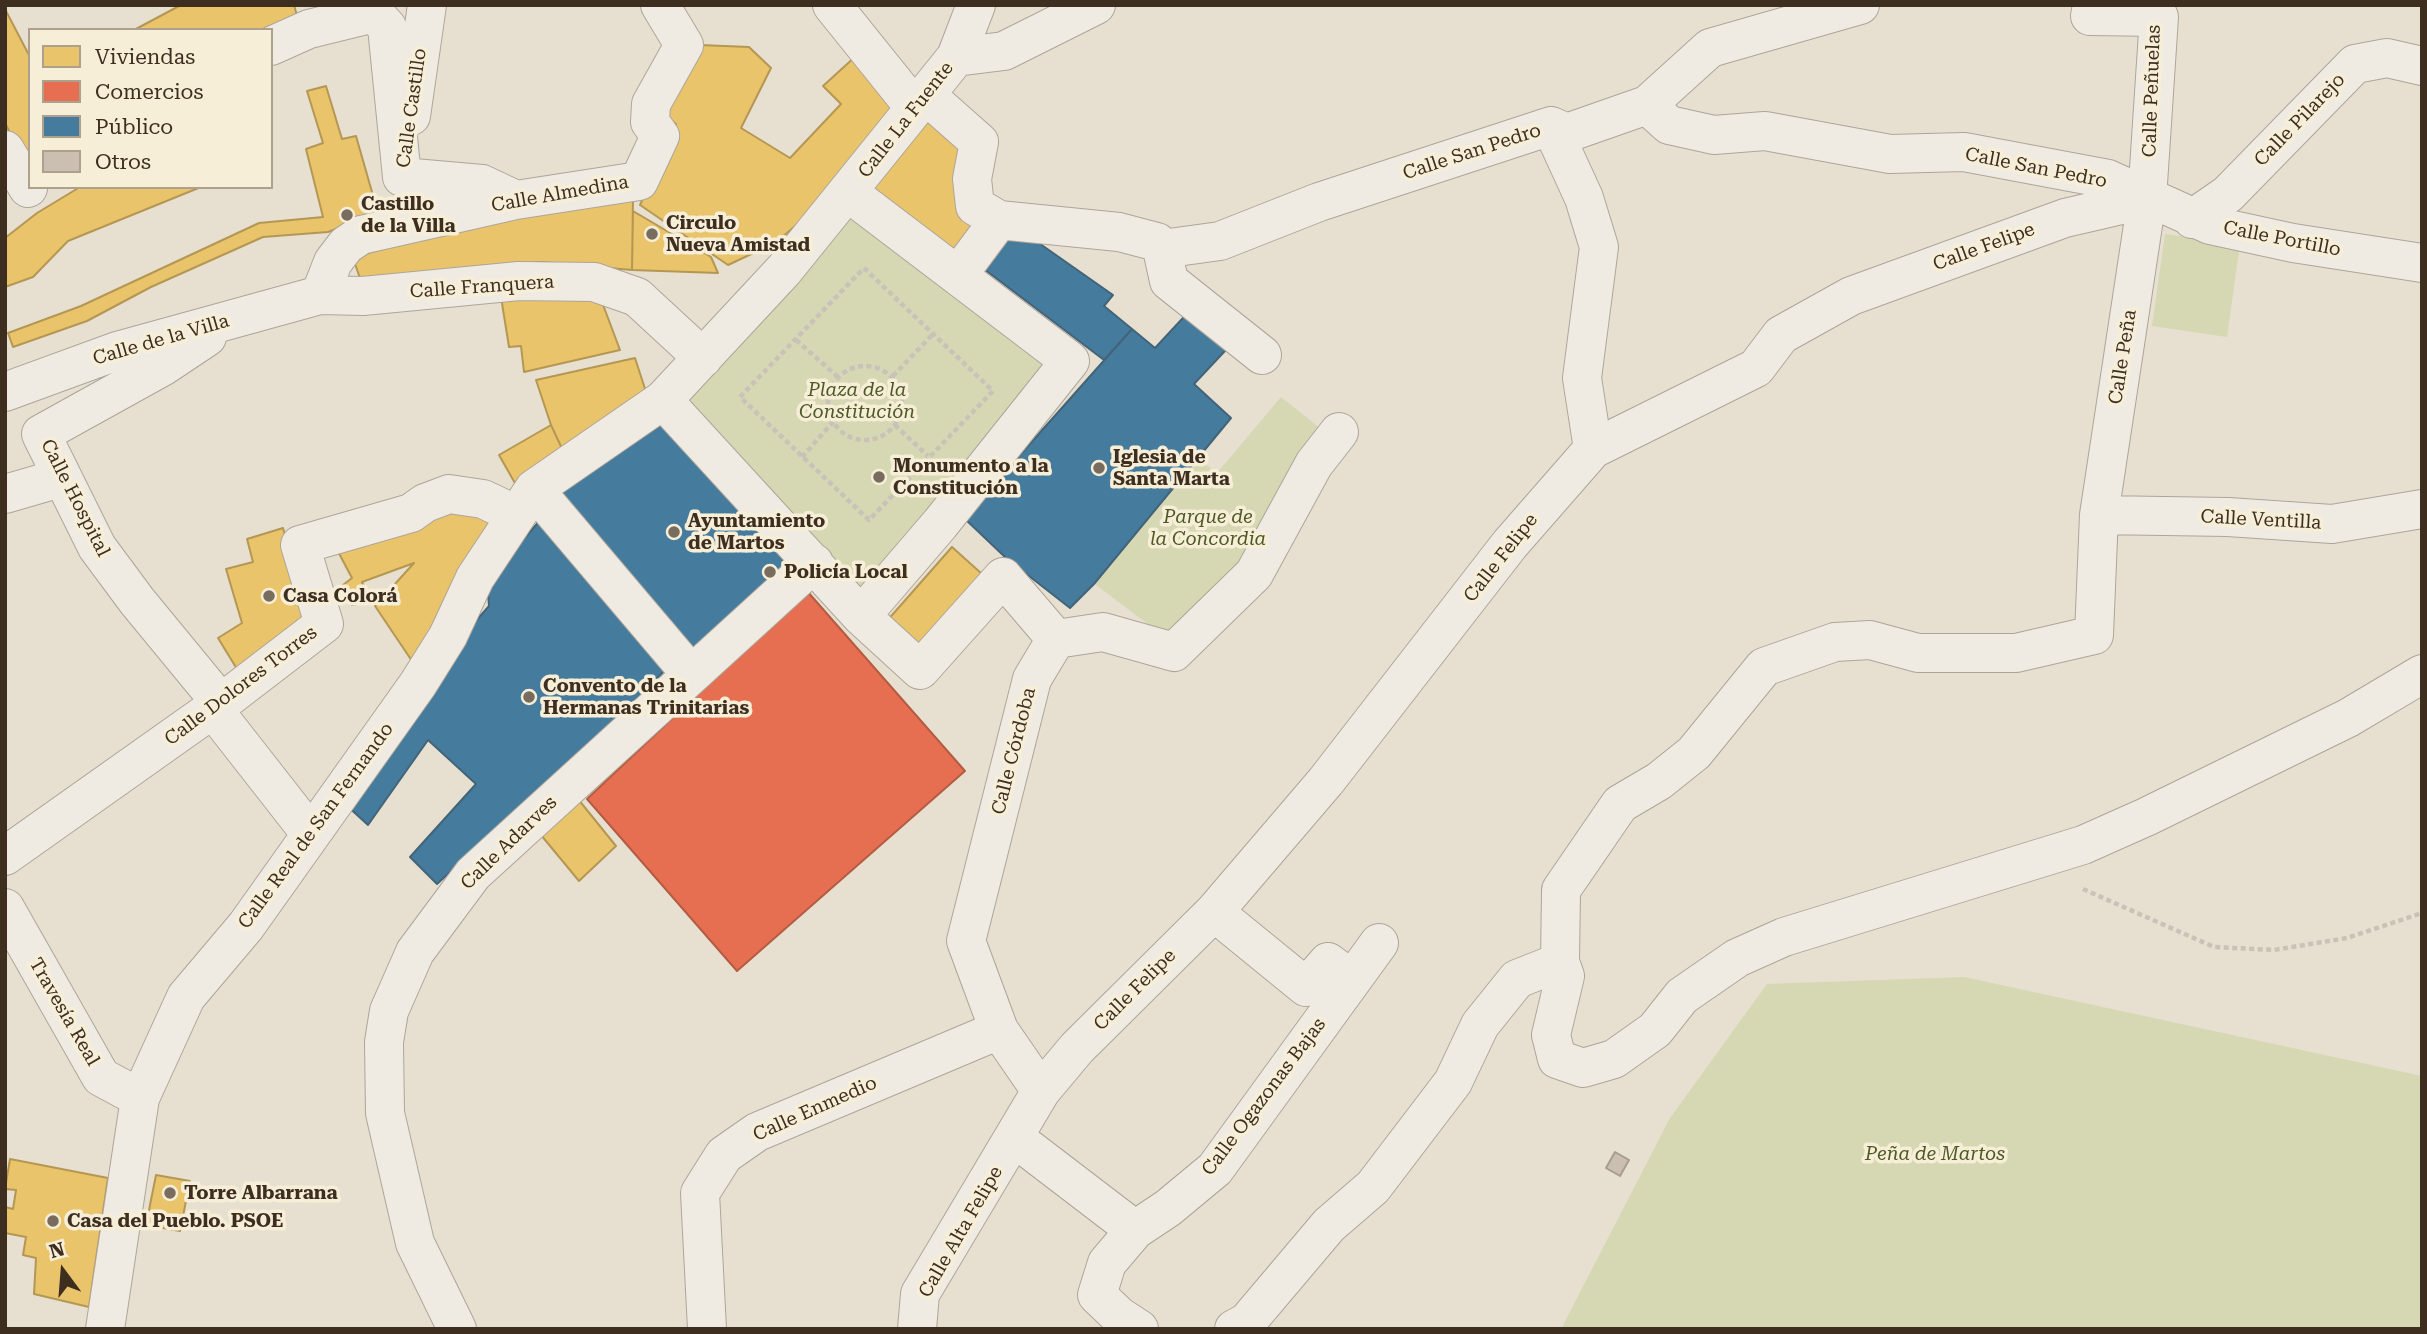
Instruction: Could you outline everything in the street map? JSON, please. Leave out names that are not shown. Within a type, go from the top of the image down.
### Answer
[{"type":"street","name":"Calle Castillo","points":[[427,5],[402,177],[482,184],[516,200]]},
{"type":"street","name":"Calle Almedina","points":[[320,295],[333,262],[346,245],[361,235],[516,200],[639,181],[660,136],[650,122],[651,104],[684,45],[660,5]]},
{"type":"street","points":[[832,5],[921,102],[979,142],[972,179],[975,206],[999,220],[1119,232],[1157,242],[1162,249],[1169,281],[1262,355]]},
{"type":"street","name":"Calle La Fuente","points":[[849,193],[956,57],[976,5]]},
{"type":"street","points":[[956,57],[1004,51],[1096,5]]},
{"type":"street","points":[[1647,105],[1710,48],[1860,5]]},
{"type":"street","name":"Calle Peñuelas","points":[[2092,5],[2090,16],[2159,17],[2147,199]]},
{"type":"street","points":[[273,45],[309,29],[373,13],[387,27],[402,177]]},
{"type":"street","name":"Calle Pilarejo","points":[[2192,219],[2228,194],[2355,64],[2387,58],[2422,66]]},
{"type":"street","name":"Calle San Pedro","points":[[1162,249],[1220,242],[1319,202],[1551,126],[1567,132],[1647,105],[1669,125],[1714,135],[1765,131],[1890,154],[1964,152],[2108,179],[2147,199]]},
{"type":"street","points":[[1551,126],[1584,198],[1599,247],[1582,378],[1593,449]]},
{"type":"street","points":[[5,150],[21,193]]},
{"type":"street","points":[[861,616],[940,524],[1070,361],[849,193],[784,270],[663,400],[861,616],[920,670],[1003,578],[1056,639],[1103,632],[1174,652],[1254,574],[1314,464],[1339,432]]},
{"type":"street","name":"Calle Portillo","points":[[2147,199],[2192,219],[2293,243],[2422,263]]},
{"type":"street","name":"Calle Felipe","points":[[1016,1139],[1041,1091],[1077,1048],[1214,912],[1326,781],[1510,544],[1593,449],[1756,368],[1781,335],[1852,296],[2065,219],[2147,199]]},
{"type":"street","name":"Calle Peña","points":[[1560,962],[1562,890],[1587,848],[1620,804],[1659,781],[1694,753],[1764,667],[1835,642],[1870,640],[1919,653],[2016,653],[2094,635],[2099,515],[2147,199]]},
{"type":"street","points":[[958,275],[999,220]]},
{"type":"street","name":"Calle Franquera","points":[[320,295],[363,296],[519,281],[594,282],[637,297],[703,358]]},
{"type":"street","name":"Calle de la Villa","points":[[5,392],[117,351],[320,295]]},
{"type":"street","name":"Calle Hospital","points":[[231,319],[162,368],[41,434],[60,478],[97,547],[310,833]]},
{"type":"street","name":"Calle Real de San Fernando","points":[[105,1329],[140,1098],[186,997],[246,926],[418,684],[448,636],[475,578],[524,504],[663,400]]},
{"type":"street","points":[[5,494],[60,478]]},
{"type":"street","name":"Calle Dolores Torres","points":[[5,856],[217,706],[324,624],[300,545],[411,513],[425,503],[449,494],[483,499],[502,508],[524,504]]},
{"type":"street","points":[[524,504],[691,673]]},
{"type":"street","name":"Calle Ventilla","points":[[2099,515],[2228,517],[2332,524],[2422,509]]},
{"type":"street","name":"Calle Adarves","points":[[457,1329],[415,1243],[385,1113],[384,1042],[389,1011],[415,951],[473,874],[814,563]]},
{"type":"street","name":"Calle Córdoba","points":[[1041,1091],[999,1030],[967,941],[1032,678],[1056,639]]},
{"type":"street","points":[[1234,1329],[1247,1322],[1329,1225],[1373,1186],[1453,1082],[1480,1025],[1517,979],[1560,962],[1565,976],[1551,1035],[1557,1059],[1583,1068],[1614,1059],[1655,1030],[1682,996],[1737,958],[1784,937],[2083,845],[2347,718],[2422,674]]},
{"type":"street","name":"Travesía Real","points":[[5,908],[101,1077],[140,1098]]},
{"type":"street","points":[[1214,912],[1307,987],[1328,962],[1352,980]]},
{"type":"street","name":"Calle Ogazonas Bajas","points":[[1139,1329],[1119,1317],[1097,1294],[1107,1263],[1135,1230],[1168,1209],[1215,1169],[1379,943]]},
{"type":"street","name":"Calle Enmedio","points":[[708,1329],[700,1193],[724,1155],[757,1132],[999,1030]]},
{"type":"street","points":[[1016,1139],[1135,1230]]},
{"type":"street","name":"Calle Alta Felipe","points":[[917,1329],[920,1294],[1016,1139]]},
{"type":"path","points":[[864,268],[993,391],[869,520],[740,397],[796,340],[864,268]]},
{"type":"path","points":[[892,376],[933,334]]},
{"type":"path","points":[[796,340],[838,377]]},
{"type":"path","points":[[861,366],[873,366],[892,376],[903,402],[895,425],[876,440],[863,441],[841,432],[833,422],[828,398],[838,377],[861,366]]},
{"type":"path","points":[[803,457],[833,422]]},
{"type":"path","points":[[895,425],[928,456]]},
{"type":"path","points":[[2080,888],[2214,947],[2274,950],[2347,938],[2422,913]]},
{"type":"green space","name":"Plaza de la Constitución","points":[[849,193],[1070,361],[861,616],[663,400]]},
{"type":"green space","points":[[2165,234],[2240,244],[2227,337],[2152,326]]},
{"type":"green space","name":"Parque de la Concordia","points":[[1281,397],[1320,428],[1260,546],[1167,639],[1095,584],[1199,459],[1217,473]]},
{"type":"green space","name":"Peña de Martos","points":[[1964,977],[2422,1076],[2422,1329],[1561,1329],[1670,1118],[1767,984]]},
{"type":"building: Viviendas","points":[[181,5],[294,5],[298,19],[273,29],[138,28]]},
{"type":"building: Viviendas","points":[[5,9],[28,53],[28,161],[25,162],[5,123]]},
{"type":"building: Viviendas","points":[[700,45],[749,47],[771,68],[741,128],[790,158],[841,104],[823,86],[857,55],[902,108],[812,212],[775,243],[728,265],[640,205],[676,124],[661,113]]},
{"type":"building: Viviendas","name":"Castillo de la Villa","points":[[326,86],[342,139],[356,136],[378,213],[328,232],[263,237],[151,287],[87,321],[13,347],[8,333],[81,306],[259,223],[323,217],[306,149],[323,143],[307,91]]},
{"type":"building: Viviendas","points":[[931,106],[977,142],[977,220],[956,261],[865,189]]},
{"type":"building: Viviendas","points":[[77,189],[196,189],[68,241],[33,277],[5,287],[5,238],[37,213]]},
{"type":"building: Viviendas","points":[[633,199],[632,270],[541,262],[361,281],[354,261],[368,253],[478,223]]},
{"type":"building: Viviendas","name":"Circulo Nueva Amistad","points":[[633,211],[711,257],[718,273],[632,270]]},
{"type":"building: Viviendas","points":[[599,294],[620,350],[524,372],[521,346],[509,347],[501,297]]},
{"type":"building: Viviendas","points":[[635,358],[648,398],[564,453],[551,425],[536,380]]},
{"type":"building: Viviendas","points":[[551,425],[564,453],[516,485],[499,455]]},
{"type":"building: Viviendas","points":[[446,503],[496,518],[416,667],[375,606],[414,563],[362,582],[371,601],[352,605],[343,585],[352,578],[334,544]]},
{"type":"building: Viviendas","name":"Casa Colorá","points":[[283,528],[312,624],[240,674],[218,638],[242,623],[226,569],[253,562],[247,539]]},
{"type":"building: Viviendas","points":[[952,547],[982,574],[917,648],[886,622]]},
{"type":"building: Viviendas","points":[[574,794],[616,846],[579,881],[536,829]]},
{"type":"building: Viviendas","name":"Casa del Pueblo. PSOE","points":[[10,1159],[108,1178],[89,1307],[34,1294],[36,1258],[23,1255],[26,1237],[5,1233],[5,1207],[13,1209],[16,1190],[5,1189]]},
{"type":"building: Viviendas","name":"Torre Albarrana","points":[[156,1175],[190,1181],[180,1231],[146,1225]]},
{"type":"building: Comercios","points":[[807,591],[965,771],[737,971],[587,799]]},
{"type":"building: Público","points":[[1016,227],[1113,295],[1104,306],[1132,329],[1104,360],[980,266]]},
{"type":"building: Público","name":"Iglesia de Santa Marta","points":[[1195,305],[1238,337],[1194,384],[1231,418],[1094,584],[1070,608],[1006,558],[964,518],[1132,329],[1155,348]]},
{"type":"building: Público","name":"Ayuntamiento de Martos","points":[[655,415],[794,568],[688,655],[556,496]]},
{"type":"building: Público","name":"Convento de la Hermanas Trinitarias","points":[[542,518],[672,663],[620,716],[437,884],[410,857],[476,784],[428,740],[368,825],[344,803],[460,639],[489,606],[487,581]]},
{"type":"building: Otros","points":[[1615,1152],[1629,1160],[1620,1176],[1606,1168]]},
{"type":"place","name":"Castillo de la Villa","points":[[347,215]]},
{"type":"place","name":"Circulo Nueva Amistad","points":[[652,234]]},
{"type":"place","name":"Iglesia de Santa Marta","points":[[1099,468]]},
{"type":"place","name":"Monumento a la Constitución","points":[[879,477]]},
{"type":"place","name":"Ayuntamiento de Martos","points":[[674,532]]},
{"type":"place","name":"Policía Local","points":[[770,572]]},
{"type":"place","name":"Casa Colorá","points":[[269,596]]},
{"type":"place","name":"Convento de la Hermanas Trinitarias","points":[[529,697]]},
{"type":"place","name":"Torre Albarrana","points":[[170,1193]]},
{"type":"place","name":"Casa del Pueblo. PSOE","points":[[53,1221]]}]
